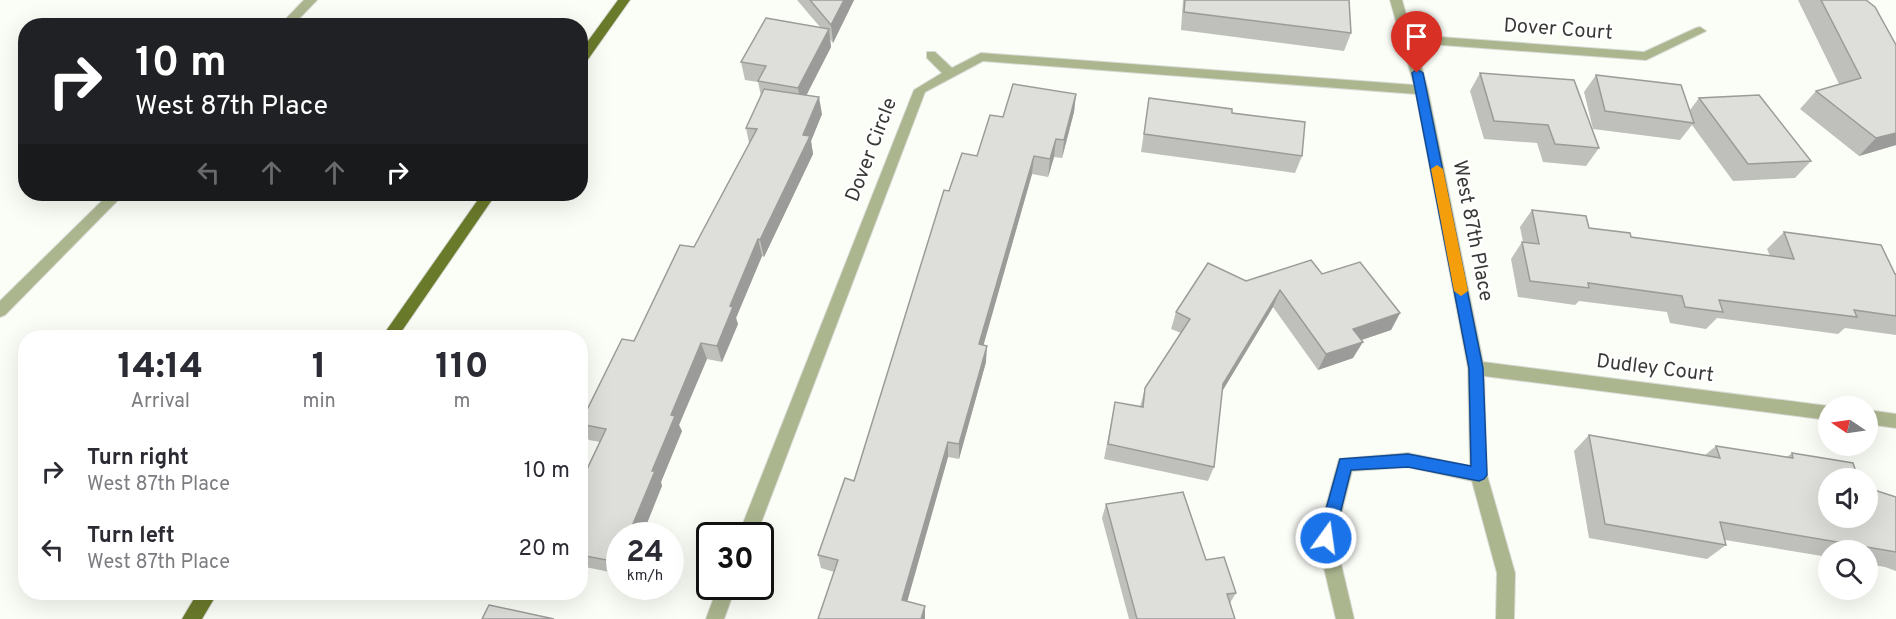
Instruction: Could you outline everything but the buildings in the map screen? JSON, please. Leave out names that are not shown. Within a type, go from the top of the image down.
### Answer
[{"type":"main road","points":[[588,51],[624,0]]},
{"type":"main road","points":[[394,330],[484,201]]},
{"type":"main road","points":[[191,619],[204,600]]},
{"type":"street","points":[[293,18],[310,0]]},
{"type":"street","name":"West 87th Place","points":[[1396,0],[1422,90],[1476,368],[1479,475],[1506,573],[1505,619]]},
{"type":"street","name":"Dover Court","points":[[1408,39],[1646,56],[1700,31]]},
{"type":"street","points":[[931,54],[950,73]]},
{"type":"street","name":"Dover Circle","points":[[752,522],[920,90],[981,57],[1422,90]]},
{"type":"street","points":[[0,311],[110,201]]},
{"type":"street","name":"Dudley Court","points":[[1476,368],[1818,411]]},
{"type":"street","points":[[1878,418],[1896,421]]},
{"type":"street","points":[[1345,619],[1326,538],[1345,464],[1408,460],[1479,475]]},
{"type":"street","points":[[715,619],[722,600]]},
{"type":"slow traffic","points":[[1437,169],[1461,291]]},
{"type":"route","points":[[1326,538],[1345,464],[1408,460],[1479,475],[1476,368],[1417,73]]}]
